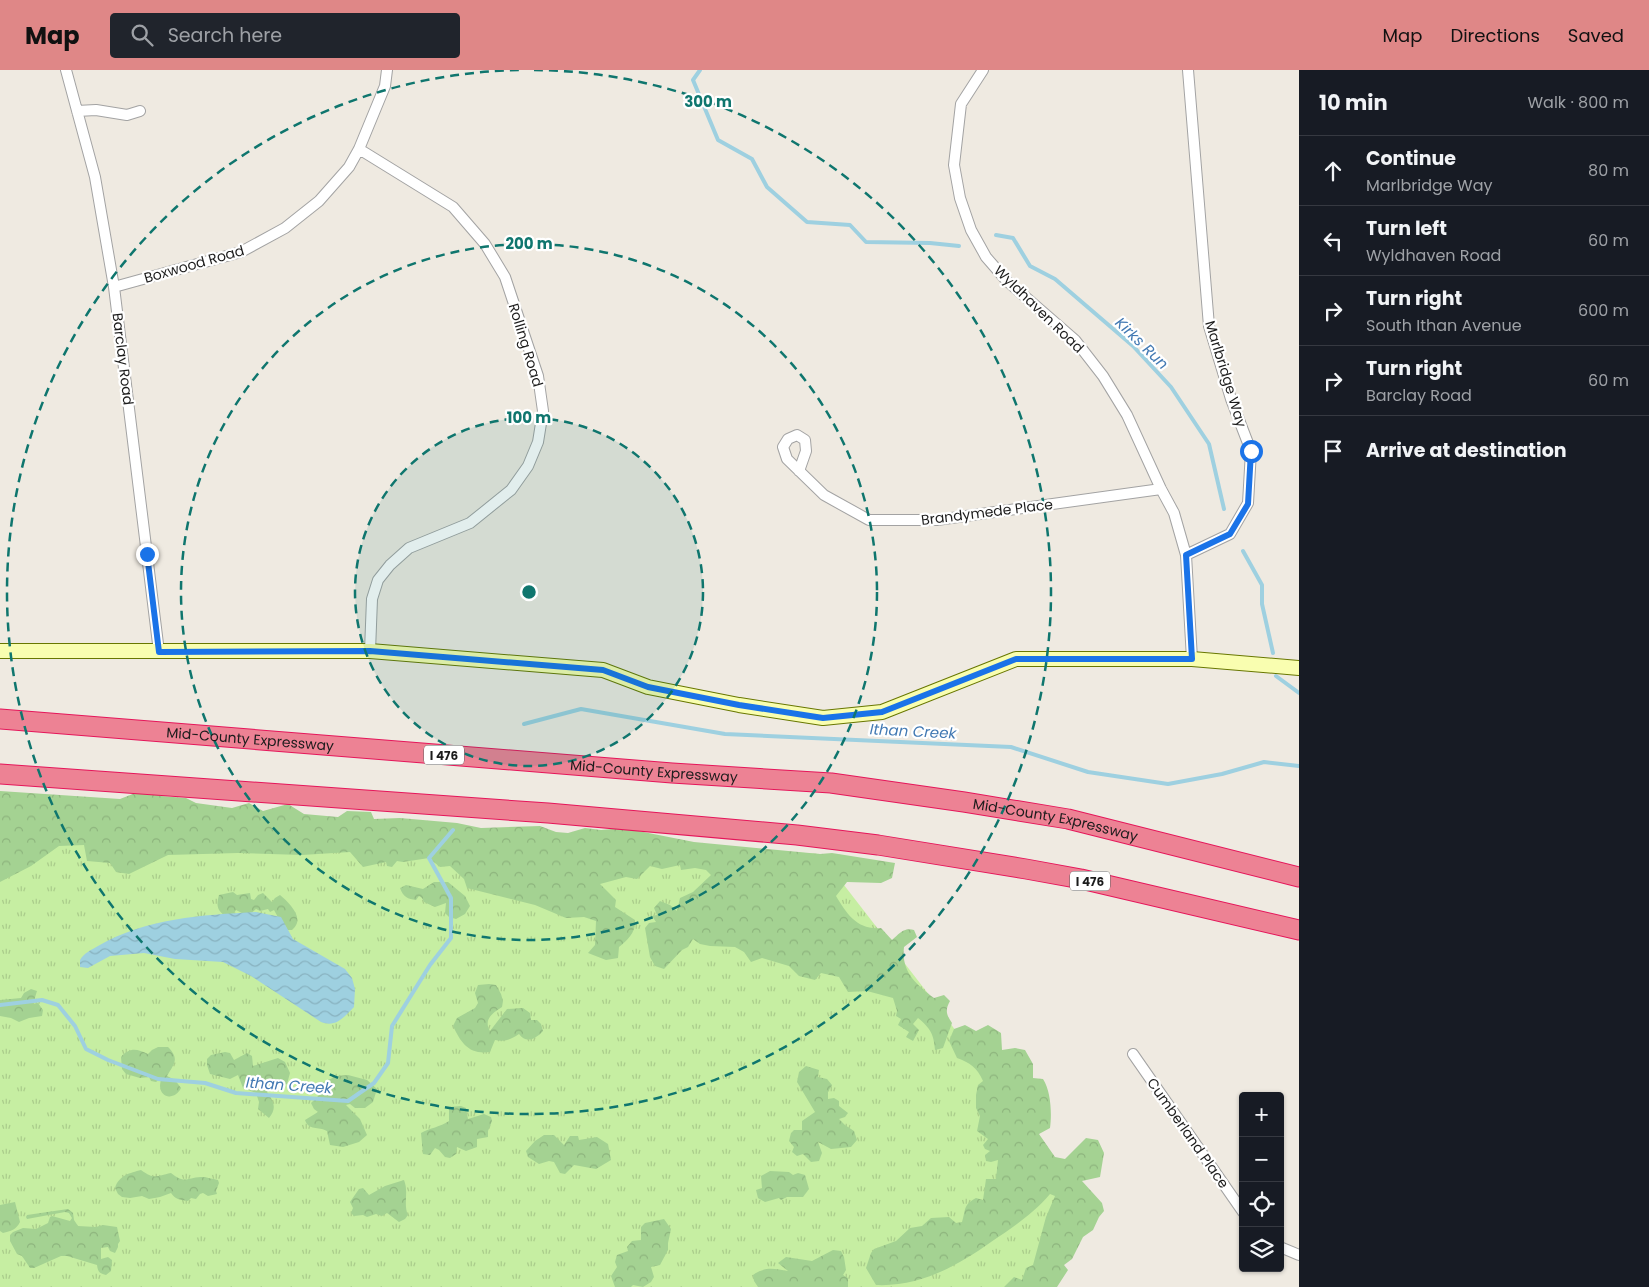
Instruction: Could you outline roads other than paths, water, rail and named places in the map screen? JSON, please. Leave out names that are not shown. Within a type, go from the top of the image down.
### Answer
[{"type":"highway","name":"Mid-County Expressway","points":[[0,719],[672,773],[831,783],[1068,819],[1299,877]]},
{"type":"highway","name":"I 476","points":[[0,774],[548,813],[824,838],[944,855],[1063,876],[1299,930]]},
{"type":"street","name":"Barclay Road","points":[[66,70],[95,177],[114,287],[159,652]]},
{"type":"street","name":"Boxwood Road","points":[[114,287],[241,252],[285,228],[318,201],[349,167],[359,149],[385,86],[387,70]]},
{"type":"street","name":"Wyldhaven Road","points":[[983,70],[961,104],[954,165],[960,198],[971,230],[986,257],[1006,280],[1075,340],[1103,376],[1127,415],[1174,513],[1186,555],[1192,659]]},
{"type":"street","name":"Marlbridge Way","points":[[1186,555],[1230,534],[1248,504],[1251,451],[1231,399],[1209,326],[1188,70]]},
{"type":"street","points":[[77,111],[96,110],[127,115],[140,111]]},
{"type":"street","name":"Rolling Road","points":[[359,149],[453,207],[485,244],[505,277],[538,376],[542,411],[538,442],[528,466],[511,490],[470,523],[409,548],[390,565],[378,580],[372,599],[370,651]]},
{"type":"street","name":"Brandymede Place","points":[[799,471],[824,495],[869,520],[937,520],[1161,489]]},
{"type":"street","points":[[0,650],[159,652],[370,651],[603,670],[648,687],[739,705],[823,718],[882,712],[1016,659],[1192,659],[1299,668]]},
{"type":"street","name":"Cumberland Place","points":[[1133,1054],[1239,1206]]},
{"type":"street","points":[[1284,1249],[1299,1256]]},
{"type":"water","points":[[256,912],[281,917],[293,939],[345,969],[352,978],[355,989],[354,1007],[343,1018],[331,1024],[321,1022],[251,976],[223,962],[175,959],[144,953],[110,956],[88,968],[80,967],[80,960],[88,952],[136,929],[195,917]]},
{"type":"waterway","name":"Kirks Run","points":[[700,70],[693,80],[718,140],[752,159],[767,187],[807,222],[850,225],[866,242],[930,243],[959,246]]},
{"type":"waterway","name":"Kirks Run","points":[[996,235],[1013,238],[1030,266],[1055,279],[1133,346],[1171,387],[1209,444],[1224,509]]},
{"type":"waterway","name":"Kirks Run","points":[[1243,551],[1262,585],[1262,604],[1273,653]]},
{"type":"waterway","name":"Kirks Run","points":[[1276,676],[1299,693]]},
{"type":"waterway","name":"Ithan Creek","points":[[524,724],[581,709],[725,734],[1011,747],[1088,772],[1168,784],[1222,774],[1264,762],[1299,766]]},
{"type":"waterway","name":"Ithan Creek","points":[[0,1005],[42,1000],[58,1005],[75,1026],[86,1049],[108,1060],[158,1079],[205,1083],[236,1093],[348,1101],[374,1083],[388,1063],[392,1026],[430,965],[451,938],[451,898],[429,858],[453,830]]}]
